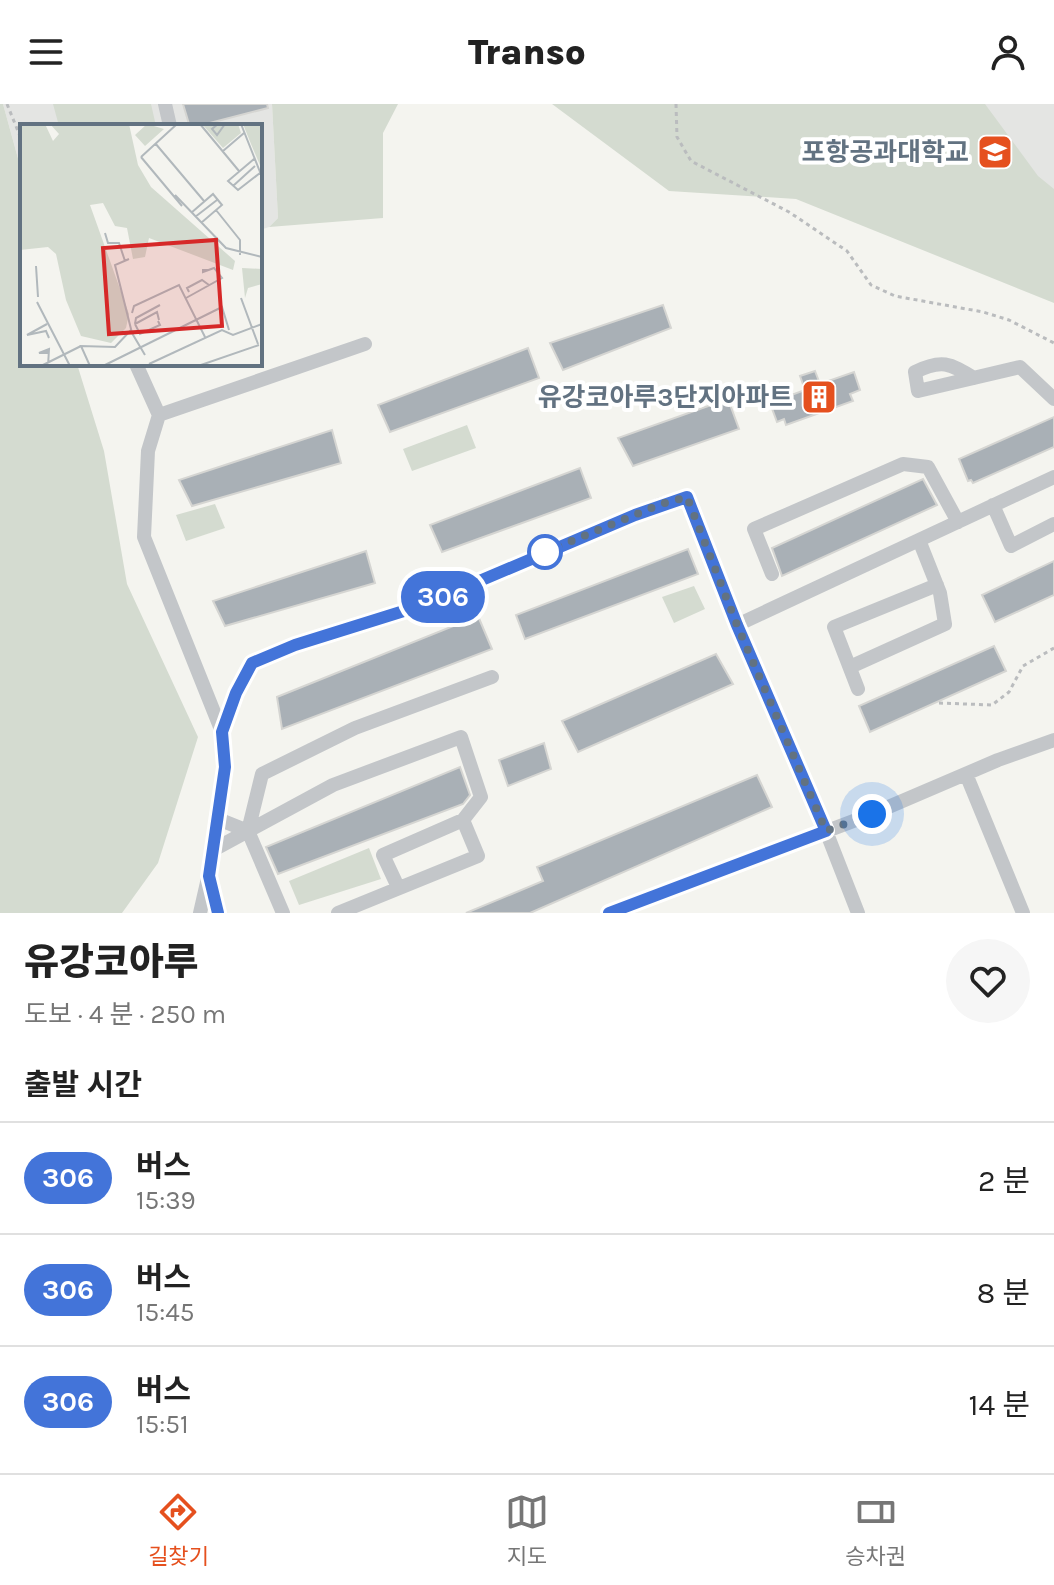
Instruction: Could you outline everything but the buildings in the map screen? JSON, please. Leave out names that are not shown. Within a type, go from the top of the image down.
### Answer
[{"type":"street","points":[[165,104],[170,124]]},
{"type":"street","points":[[159,415],[365,344]]},
{"type":"street","points":[[137,366],[159,415],[148,451],[144,537],[222,732],[225,767],[209,876],[200,913]]},
{"type":"street","points":[[974,378],[1020,367],[1054,399]]},
{"type":"street","points":[[772,574],[754,529],[903,464],[928,467],[958,522]]},
{"type":"street","points":[[737,625],[1054,477]]},
{"type":"street","points":[[222,732],[236,693],[252,663],[295,645],[423,605],[635,515],[687,497],[737,625],[858,913]]},
{"type":"street","points":[[993,505],[1011,546],[1054,524]]},
{"type":"street","points":[[850,667],[945,624],[937,585],[919,540]]},
{"type":"street","points":[[858,689],[834,627],[937,585]]},
{"type":"street","points":[[283,913],[248,831],[262,774],[355,728],[492,677]]},
{"type":"street","points":[[213,850],[333,785],[461,737],[481,797],[463,820],[383,855],[398,887]]},
{"type":"street","points":[[609,913],[1054,740]]},
{"type":"street","points":[[966,774],[1023,913]]},
{"type":"street","points":[[218,819],[248,831]]},
{"type":"street","points":[[338,913],[478,856],[463,820]]},
{"type":"street","points":[[209,876],[218,913]]},
{"type":"path","points":[[7,104],[20,136]]},
{"type":"path","points":[[676,104],[677,137],[691,161],[789,212],[847,251],[871,285],[895,296],[983,312],[1009,320],[1054,343]]},
{"type":"path","points":[[939,703],[992,705],[1009,692],[1023,666],[1054,648]]},
{"type":"shaded area","points":[[0,104],[3,104],[20,166],[20,366],[78,366],[104,451],[127,584],[198,737],[158,863],[122,913],[0,913]]},
{"type":"shaded area","points":[[3,104],[272,104],[278,218],[262,229],[262,124],[20,124],[20,166]]},
{"type":"shaded area","points":[[53,104],[151,104],[156,124],[58,124]]},
{"type":"shaded area","points":[[272,104],[398,104],[383,133],[383,218],[269,227],[278,218]]},
{"type":"shaded area","points":[[552,104],[985,104],[1038,176],[1054,189],[1054,303],[796,199],[669,191]]},
{"type":"shaded area","name":"포항공과대학교","points":[[879,104],[1054,104],[1054,252]]},
{"type":"shaded area","points":[[467,425],[476,448],[412,471],[403,449]]},
{"type":"shaded area","points":[[215,504],[225,528],[186,541],[176,515]]},
{"type":"shaded area","points":[[694,586],[705,609],[674,623],[662,597]]},
{"type":"shaded area","points":[[369,848],[381,879],[299,905],[289,881]]},
{"type":"bus line","name":"306","points":[[218,913],[209,876],[225,767],[222,732],[236,693],[252,663],[295,645],[423,605],[661,504],[687,497],[737,625],[826,831],[609,913]]},
{"type":"place","name":"포항공과대학교","points":[[995,152]]},
{"type":"place","name":"유강코아루3단지아파트","points":[[819,397]]},
{"type":"route","points":[[545,552],[661,504],[687,497],[737,625],[826,831],[872,814]]}]
